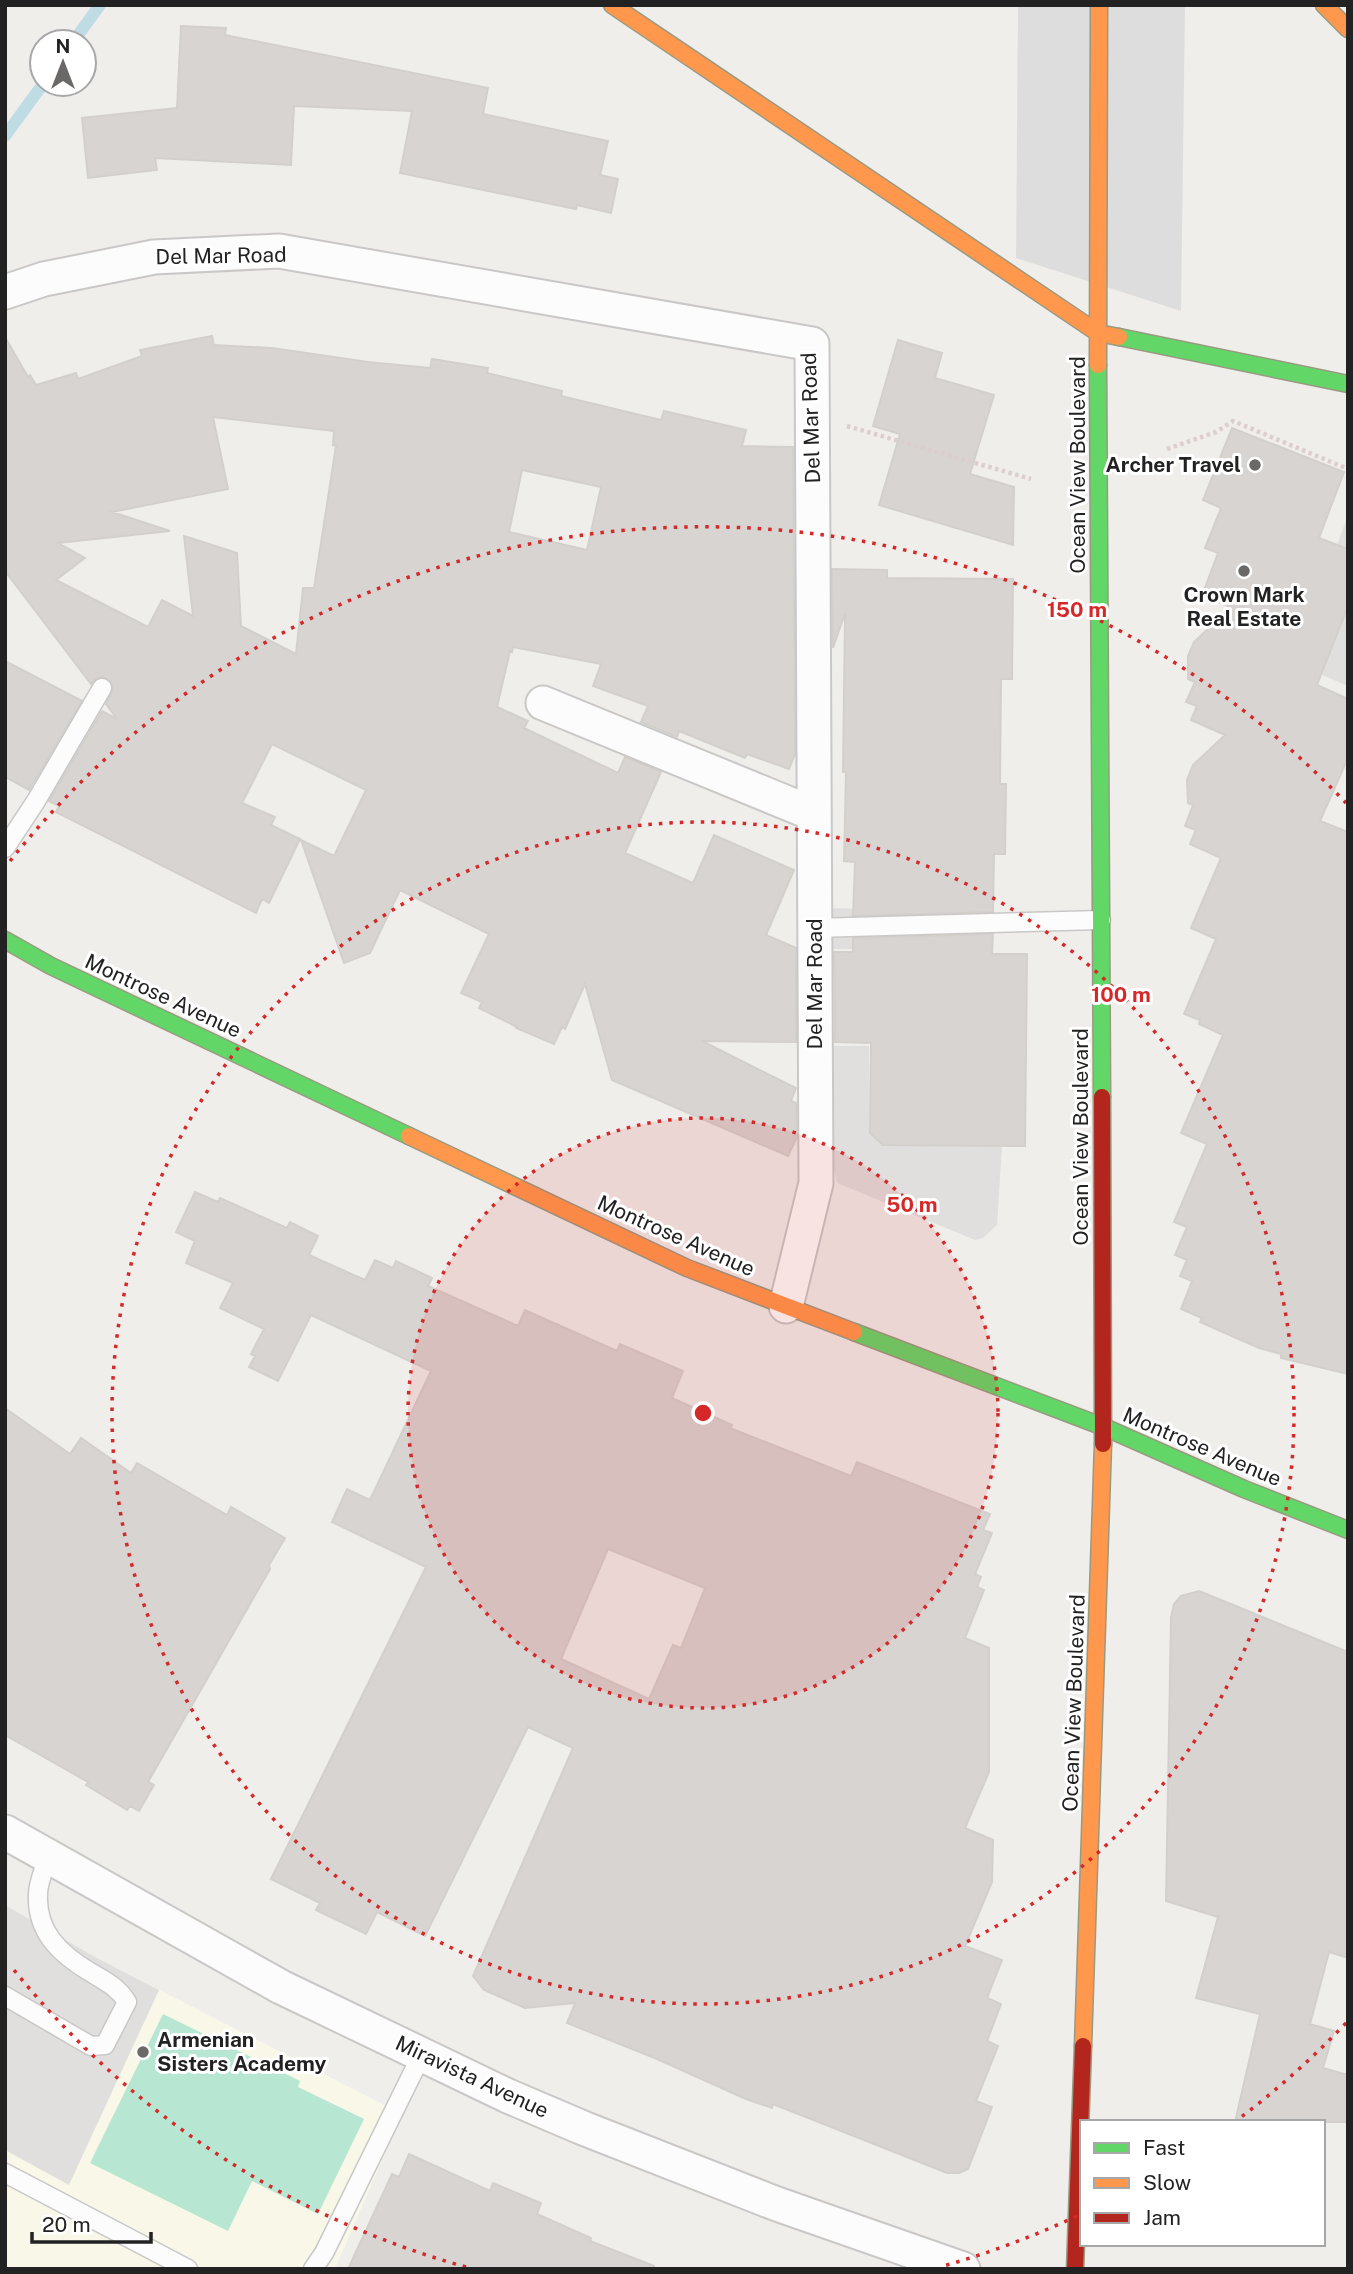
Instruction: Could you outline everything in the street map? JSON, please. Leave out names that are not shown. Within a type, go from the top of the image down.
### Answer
[{"type":"main road","points":[[612,5],[1098,333],[1348,384]]},
{"type":"main road","name":"Ocean View Boulevard","points":[[1080,2120],[1104,1427],[1098,333],[1099,5]]},
{"type":"main road","points":[[1324,5],[1348,29]]},
{"type":"main road","points":[[1330,5],[1348,15]]},
{"type":"main road","name":"Montrose Avenue","points":[[5,940],[51,966],[675,1262],[1104,1427],[1244,1489],[1348,1530]]},
{"type":"main road","name":"Ocean View Boulevard","points":[[1075,2269],[1080,2124]]},
{"type":"street","name":"Del Mar Road","points":[[5,292],[44,279],[154,257],[279,251],[812,344],[816,1183],[786,1306]]},
{"type":"street","points":[[543,703],[814,814]]},
{"type":"street","name":"Miravista Avenue","points":[[5,1832],[281,1987],[508,2096],[778,2204],[963,2269]]},
{"type":"lane","points":[[5,848],[102,688]]},
{"type":"lane","points":[[814,928],[1101,920]]},
{"type":"lane","points":[[5,1996],[92,2046],[105,2045],[127,2002],[120,1989],[68,1958],[47,1937],[38,1893],[48,1856]]},
{"type":"lane","points":[[313,2269],[324,2253],[422,2054]]},
{"type":"lane","points":[[5,2173],[188,2269]]},
{"type":"path","points":[[1167,449],[1216,432],[1233,421],[1348,469]]},
{"type":"path","points":[[846,426],[1031,479]]},
{"type":"shaded area","points":[[1348,515],[1348,549],[1337,545]]},
{"type":"shaded area","points":[[1348,606],[1348,686],[1320,674]]},
{"type":"shaded area","points":[[824,908],[988,911],[990,949],[826,949]]},
{"type":"shaded area","points":[[824,1046],[869,1046],[870,1133],[882,1145],[1002,1146],[997,1225],[983,1238],[975,1240],[837,1183],[827,1136]]},
{"type":"shaded area","name":"Armenian Sisters Academy","points":[[5,1905],[97,1958],[402,2114],[335,2269],[5,2269]]},
{"type":"shaded area","points":[[5,1905],[159,1990],[69,2185],[5,2150]]},
{"type":"green space","points":[[163,2014],[300,2081],[298,2087],[364,2119],[318,2214],[252,2181],[228,2231],[90,2163]]},
{"type":"pier","points":[[1018,5],[1185,5],[1181,311],[1016,258]]},
{"type":"building","points":[[181,26],[226,28],[225,35],[488,88],[483,114],[608,141],[600,175],[618,179],[611,213],[577,205],[576,209],[400,173],[412,111],[294,106],[291,165],[155,158],[157,170],[88,178],[82,118],[177,108]]},
{"type":"building","points":[[212,336],[214,345],[272,348],[368,362],[430,368],[432,359],[488,368],[487,373],[562,391],[561,396],[661,420],[664,411],[746,430],[742,446],[793,447],[795,754],[789,769],[747,754],[745,758],[679,731],[677,737],[641,722],[648,706],[593,686],[601,664],[513,647],[497,707],[528,721],[524,728],[618,773],[625,757],[661,772],[625,853],[693,883],[714,835],[794,870],[766,935],[796,948],[796,1042],[702,1041],[796,1088],[791,1101],[796,1103],[797,1137],[788,1156],[612,1080],[585,984],[565,1029],[562,1027],[554,1044],[479,1008],[482,1002],[461,993],[489,934],[400,890],[370,953],[344,963],[301,840],[334,856],[366,790],[272,744],[242,803],[275,817],[271,825],[300,839],[269,903],[262,899],[256,913],[56,812],[59,806],[49,801],[102,711],[117,719],[106,704],[113,689],[111,682],[101,677],[91,684],[5,571],[5,337],[28,377],[30,375],[36,385],[76,373],[78,379],[142,356],[140,350]],"holes":[[[213,417],[334,431],[333,445],[336,446],[314,588],[303,588],[296,654],[241,626],[237,553],[184,536],[193,616],[162,600],[148,627],[56,580],[85,558],[58,543],[170,531],[112,512],[228,489]],[[522,470],[601,487],[587,550],[509,532]]]},
{"type":"building","points":[[898,340],[942,353],[935,378],[994,395],[970,474],[1014,487],[1013,545],[879,505],[900,434],[873,426]]},
{"type":"building","points":[[1232,428],[1344,472],[1319,538],[1348,549],[1348,606],[1317,685],[1348,699],[1348,758],[1320,821],[1348,832],[1348,1374],[1281,1358],[1281,1354],[1259,1348],[1200,1322],[1202,1318],[1181,1309],[1192,1281],[1180,1276],[1187,1260],[1175,1255],[1187,1227],[1174,1222],[1207,1144],[1181,1133],[1223,1035],[1199,1024],[1200,1020],[1184,1014],[1216,939],[1191,928],[1221,858],[1190,844],[1196,830],[1185,826],[1193,805],[1188,803],[1187,780],[1193,765],[1225,735],[1191,720],[1197,706],[1186,702],[1195,682],[1188,679],[1188,656],[1194,642],[1231,607],[1202,596],[1218,553],[1205,548],[1221,508],[1203,500]]},
{"type":"building","points":[[832,569],[887,570],[887,578],[1013,579],[1012,679],[1001,679],[1000,784],[1006,784],[1005,854],[994,854],[993,912],[853,916],[855,862],[844,861],[845,613],[833,648]]},
{"type":"building","points":[[5,661],[82,701],[29,790],[5,777]]},
{"type":"building","points":[[993,934],[992,954],[1027,954],[1025,1146],[883,1145],[870,1133],[871,1043],[835,1042],[834,952],[853,952],[853,938]]},
{"type":"building","points":[[195,1192],[218,1202],[220,1198],[287,1228],[290,1222],[318,1236],[309,1255],[365,1280],[375,1260],[393,1268],[396,1261],[432,1278],[428,1286],[518,1326],[525,1310],[617,1351],[620,1344],[683,1371],[672,1398],[732,1425],[730,1428],[851,1476],[857,1462],[990,1514],[983,1530],[992,1533],[975,1574],[981,1577],[977,1587],[984,1590],[965,1638],[989,1648],[989,1772],[965,1828],[993,1840],[992,1882],[965,1946],[1002,1960],[987,1998],[1001,2004],[987,2041],[998,2046],[976,2101],[992,2107],[968,2169],[959,2173],[947,2173],[773,2104],[772,2108],[746,2099],[567,2023],[575,2003],[525,2008],[484,1990],[473,1976],[573,1748],[528,1727],[425,1936],[377,1912],[366,1934],[316,1910],[320,1903],[271,1879],[426,1567],[332,1522],[347,1489],[370,1500],[431,1371],[311,1315],[278,1381],[249,1367],[255,1356],[251,1354],[264,1329],[220,1308],[233,1283],[186,1263],[195,1241],[176,1232]],"holes":[[[608,1549],[705,1588],[681,1648],[673,1645],[649,1699],[561,1659]]]},
{"type":"building","points":[[5,1408],[70,1454],[81,1438],[131,1473],[137,1463],[227,1515],[231,1507],[285,1538],[148,1782],[154,1785],[139,1811],[130,1806],[127,1810],[86,1785],[88,1782],[5,1735]]},
{"type":"building","points":[[1199,1591],[1348,1652],[1348,1958],[1329,1952],[1310,2024],[1334,2031],[1323,2068],[1348,2075],[1348,2122],[1235,2120],[1260,2014],[1196,1998],[1218,1917],[1166,1901],[1171,1617],[1174,1604],[1181,1596]]},
{"type":"building","points":[[409,2154],[490,2191],[493,2183],[541,2203],[537,2214],[591,2238],[590,2241],[654,2266],[654,2269],[348,2269],[392,2174],[399,2177]]},
{"type":"waterway","points":[[83,28],[100,5]]},
{"type":"waterway","points":[[5,136],[33,98]]},
{"type":"traffic: fast","points":[[1119,337],[1348,384]]},
{"type":"traffic: fast","points":[[1098,365],[1102,1097]]},
{"type":"traffic: fast","points":[[5,940],[51,966],[409,1136]]},
{"type":"traffic: fast","points":[[854,1332],[1104,1427],[1244,1489],[1348,1530]]},
{"type":"traffic: slow","points":[[612,5],[1098,333],[1119,337]]},
{"type":"traffic: slow","points":[[1098,365],[1099,5]]},
{"type":"traffic: slow","points":[[1324,5],[1348,29]]},
{"type":"traffic: slow","points":[[409,1136],[687,1268],[854,1332]]},
{"type":"traffic: slow","points":[[1083,2046],[1103,1444]]},
{"type":"traffic: jam","points":[[1102,1097],[1103,1444]]},
{"type":"traffic: jam","points":[[1080,2120],[1083,2046]]},
{"type":"traffic: jam","points":[[1075,2269],[1080,2130]]},
{"type":"place","name":"Archer Travel","points":[[1255,465]]},
{"type":"place","name":"Crown Mark Real Estate","points":[[1244,571]]},
{"type":"place","name":"Armenian Sisters Academy","points":[[143,2052]]}]
